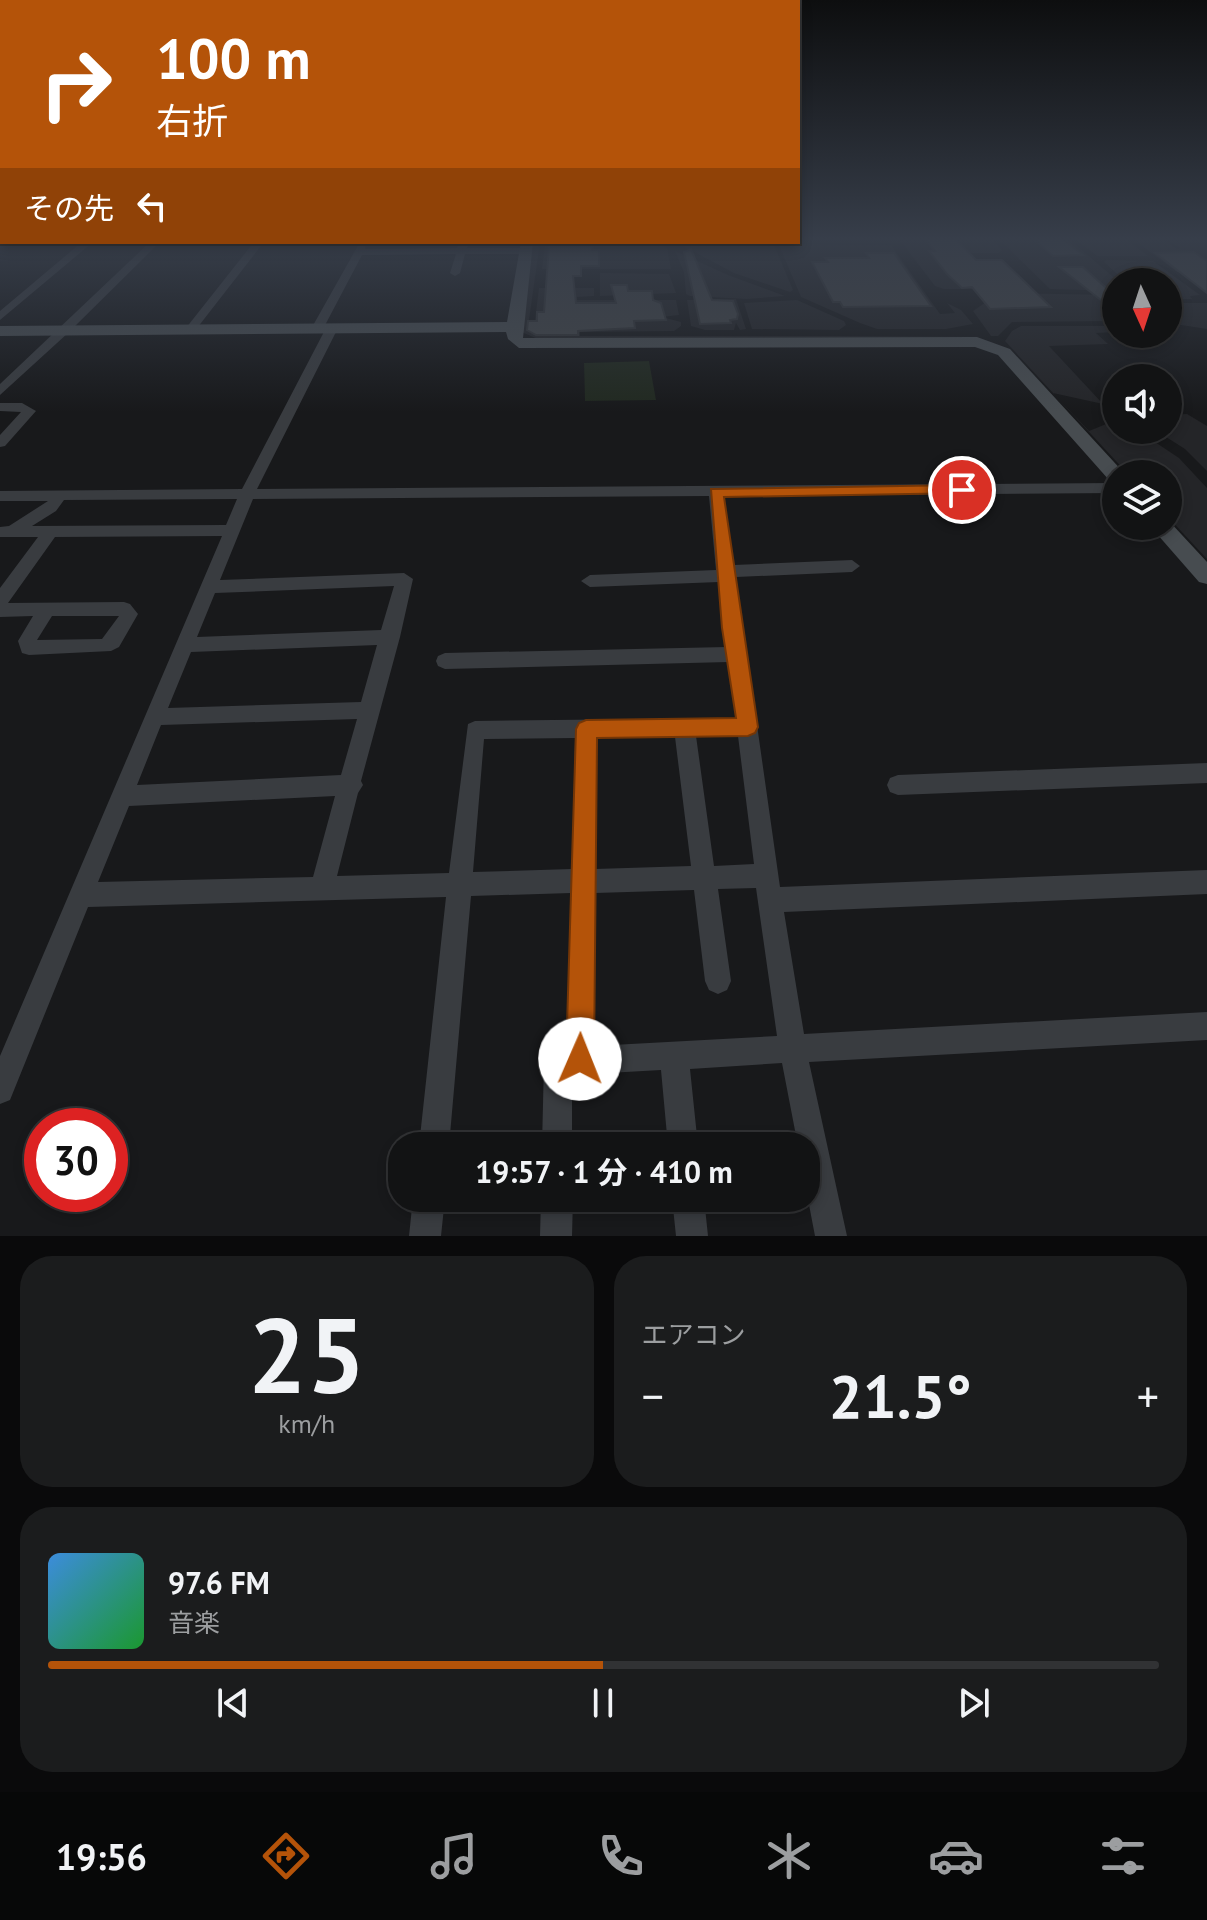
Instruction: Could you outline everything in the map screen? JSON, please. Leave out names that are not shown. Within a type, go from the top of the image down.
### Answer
[{"type":"street","points":[[0,317],[24,297]]},
{"type":"street","points":[[0,391],[98,297]]},
{"type":"street","points":[[190,330],[216,297]]},
{"type":"street","points":[[0,1090],[231,530],[339,297]]},
{"type":"street","points":[[519,297],[513,340],[530,345],[977,342],[1004,352],[1102,460]]},
{"type":"street","points":[[0,331],[514,327]]},
{"type":"street","points":[[0,407],[22,407],[29,411],[0,443]]},
{"type":"street","points":[[0,496],[1102,488]]},
{"type":"street","points":[[716,493],[735,654],[793,1050],[831,1236]]},
{"type":"street","points":[[6,532],[51,507],[59,496]]},
{"type":"street","points":[[6,532],[231,530]]},
{"type":"street","points":[[0,601],[50,532]]},
{"type":"street","points":[[1174,540],[1207,576]]},
{"type":"street","points":[[590,581],[852,566]]},
{"type":"street","points":[[208,587],[404,579],[352,785],[322,888]]},
{"type":"street","points":[[0,610],[124,609],[129,614],[112,642],[104,646],[29,648],[27,641],[46,611]]},
{"type":"street","points":[[185,645],[391,637]]},
{"type":"street","points":[[445,661],[735,654]]},
{"type":"street","points":[[154,717],[371,710]]},
{"type":"street","points":[[684,727],[718,981]]},
{"type":"street","points":[[435,1132],[475,730],[748,727]]},
{"type":"street","points":[[580,1059],[586,729]]},
{"type":"street","points":[[898,785],[1207,773]]},
{"type":"street","points":[[122,796],[352,785]]},
{"type":"street","points":[[80,895],[767,876]]},
{"type":"street","points":[[770,900],[1207,882]]},
{"type":"street","points":[[557,1132],[558,1062],[1207,1026]]},
{"type":"street","points":[[674,1054],[682,1132]]},
{"type":"street","points":[[425,1236],[428,1212]]},
{"type":"street","points":[[556,1236],[557,1212]]},
{"type":"street","points":[[689,1212],[692,1236]]},
{"type":"shaded area","points":[[524,297],[532,297],[529,320],[535,320],[538,297],[676,300],[679,315],[662,317],[681,322],[681,326],[674,331],[580,332],[580,336],[991,336],[973,311],[994,297],[1102,297],[1102,321],[1012,322],[998,336],[538,339],[519,331]]},
{"type":"shaded area","points":[[703,297],[776,297],[747,299]]},
{"type":"shaded area","points":[[801,297],[928,297],[940,314],[955,313],[947,303],[961,310],[973,324],[946,329],[877,329]]},
{"type":"shaded area","points":[[736,299],[746,329],[740,330],[736,323],[734,330],[705,330],[691,326],[687,300]]},
{"type":"shaded area","points":[[797,300],[844,321],[846,325],[839,330],[752,329],[744,303]]},
{"type":"shaded area","points":[[1182,303],[1207,303],[1207,329],[1182,325]]},
{"type":"shaded area","points":[[1021,326],[1102,326],[1102,333],[1096,333],[1102,338],[1102,344],[1049,346],[1102,404],[1053,393],[1005,341],[1012,331]]},
{"type":"shaded area","points":[[649,361],[656,400],[585,401],[584,363]]},
{"type":"shaded area","points":[[1057,397],[1089,431],[1102,426],[1102,444],[1158,444],[1181,460],[1115,460]]},
{"type":"shaded area","points":[[1182,414],[1207,426],[1207,471],[1177,444],[1182,444]]},
{"type":"shaded area","points":[[1182,461],[1207,488],[1207,559],[1182,532]]},
{"type":"building","points":[[545,297],[575,297],[576,303],[616,303],[614,297],[653,297],[653,300],[661,303],[666,320],[634,321],[635,328],[578,331],[578,335],[536,335],[527,330],[528,321],[537,321],[537,312],[544,312]]},
{"type":"building","points":[[694,297],[733,301],[737,319],[730,320],[731,323],[700,324]]},
{"type":"building","points":[[830,297],[924,297],[931,306],[843,307],[840,302],[833,302]]},
{"type":"building","points":[[980,297],[1040,297],[1051,307],[990,309]]},
{"type":"route","points":[[580,1059],[586,729],[748,727],[735,654],[716,493],[962,490]]}]
